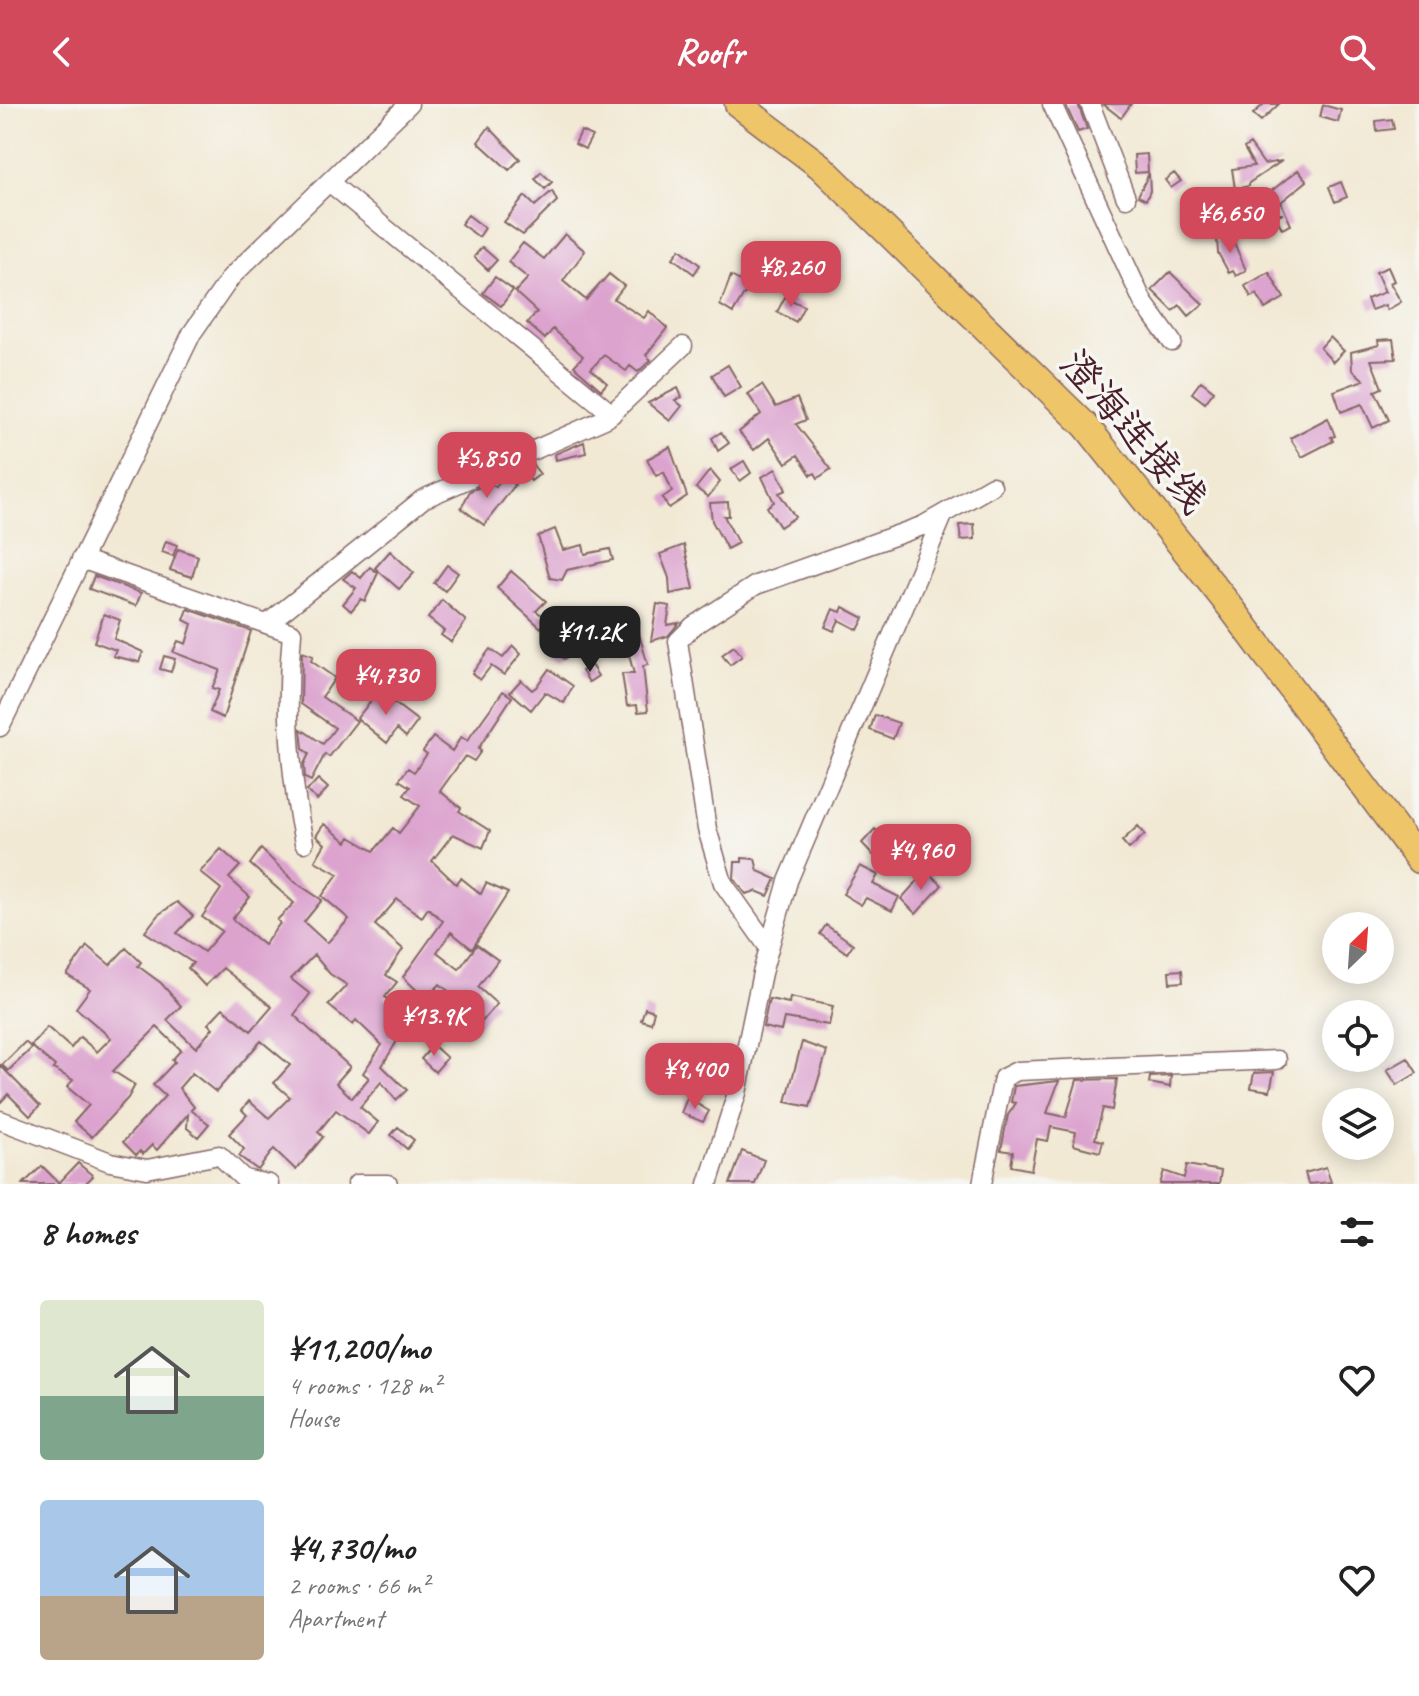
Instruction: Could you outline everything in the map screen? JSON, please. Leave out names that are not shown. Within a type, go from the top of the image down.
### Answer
[{"type":"highway","name":"澄海连接线","points":[[738,104],[820,166],[1086,426],[1232,609],[1419,860]]},
{"type":"highway","name":"澄海连接线","points":[[760,104],[828,156],[973,292],[1096,419],[1246,601],[1419,835]]},
{"type":"street","points":[[0,727],[192,333],[212,300],[231,277],[409,104]]},
{"type":"street","points":[[1052,104],[1143,302],[1172,342]]},
{"type":"street","points":[[1090,104],[1126,198]]},
{"type":"street","points":[[329,182],[612,414]]},
{"type":"street","points":[[267,624],[423,499],[612,414],[683,346]]},
{"type":"street","points":[[769,948],[723,883],[707,829],[678,641],[693,626],[756,585],[825,563],[942,518],[992,486]]},
{"type":"street","points":[[708,1184],[737,1093],[769,948],[788,881],[942,518]]},
{"type":"street","points":[[81,559],[292,633],[286,694],[295,799],[304,843]]},
{"type":"street","points":[[982,1184],[1003,1078],[1017,1071],[1277,1060]]},
{"type":"street","points":[[0,1120],[110,1162],[147,1169],[219,1155],[244,1179],[269,1184]]},
{"type":"street","points":[[357,1184],[388,1184]]},
{"type":"building","points":[[1065,104],[1078,104],[1087,129],[1078,132]]},
{"type":"building","points":[[1103,104],[1131,104],[1121,118]]},
{"type":"building","points":[[1264,104],[1279,104],[1261,121],[1253,114]]},
{"type":"building","points":[[1323,105],[1341,110],[1338,122],[1320,117]]},
{"type":"building","points":[[1392,119],[1394,129],[1377,131],[1376,121]]},
{"type":"building","points":[[489,127],[520,159],[509,170],[478,142]]},
{"type":"building","points":[[581,131],[592,136],[585,149],[575,144]]},
{"type":"building","points":[[1250,144],[1264,164],[1282,161],[1249,186],[1235,189],[1232,169],[1254,166],[1244,148]]},
{"type":"building","points":[[1147,154],[1148,172],[1135,173],[1134,155]]},
{"type":"building","points":[[1298,170],[1307,181],[1281,202],[1291,225],[1282,229],[1276,216],[1283,214],[1275,214],[1265,196]]},
{"type":"building","points":[[541,172],[552,182],[545,189],[535,179]]},
{"type":"building","points":[[1149,173],[1150,191],[1146,200],[1138,196]]},
{"type":"building","points":[[1174,173],[1181,181],[1171,188],[1165,180]]},
{"type":"building","points":[[1341,182],[1347,197],[1335,202],[1329,187]]},
{"type":"building","points":[[552,191],[557,201],[523,235],[504,222],[525,196],[535,206]]},
{"type":"building","points":[[1220,200],[1231,200],[1231,213],[1221,213]]},
{"type":"building","points":[[468,215],[485,228],[479,237],[461,224]]},
{"type":"building","points":[[565,234],[585,251],[563,281],[586,300],[609,274],[624,286],[614,299],[644,318],[649,311],[667,328],[646,355],[651,360],[638,372],[630,366],[626,371],[604,355],[591,369],[607,383],[601,390],[574,366],[583,356],[553,329],[545,339],[527,323],[537,312],[515,292],[528,278],[508,262],[523,243],[544,259]]},
{"type":"building","points":[[1230,234],[1246,270],[1236,276],[1233,271],[1229,273],[1218,253],[1217,239]]},
{"type":"building","points":[[482,247],[497,260],[488,270],[474,257]]},
{"type":"building","points":[[680,249],[700,265],[694,274],[673,258]]},
{"type":"building","points":[[1388,267],[1394,281],[1390,283],[1401,302],[1387,310],[1385,305],[1371,310],[1367,299],[1385,292],[1376,272]]},
{"type":"building","points":[[1170,272],[1203,304],[1189,316],[1180,305],[1173,311],[1152,290]]},
{"type":"building","points":[[1269,272],[1284,298],[1265,309],[1257,294],[1251,297],[1245,286]]},
{"type":"building","points":[[731,276],[749,286],[733,313],[720,305]]},
{"type":"building","points":[[495,277],[513,290],[501,306],[483,293]]},
{"type":"building","points":[[785,297],[804,306],[796,322],[777,312]]},
{"type":"building","points":[[1330,337],[1344,351],[1333,362],[1320,348]]},
{"type":"building","points":[[1393,339],[1396,359],[1371,360],[1382,388],[1375,391],[1389,420],[1373,428],[1362,404],[1341,412],[1334,391],[1364,380],[1352,370],[1351,352],[1379,345],[1378,340]]},
{"type":"building","points":[[728,365],[741,387],[724,397],[712,375]]},
{"type":"building","points":[[1201,381],[1214,391],[1205,403],[1192,393]]},
{"type":"building","points":[[762,385],[776,407],[797,398],[806,420],[796,424],[831,469],[818,478],[815,473],[811,475],[798,455],[786,463],[769,438],[754,450],[739,432],[761,414],[748,394]]},
{"type":"building","points":[[678,388],[682,397],[675,400],[682,406],[670,421],[648,403]]},
{"type":"building","points":[[1328,418],[1335,436],[1331,437],[1333,441],[1302,457],[1290,438]]},
{"type":"building","points":[[721,432],[729,443],[718,451],[712,438]]},
{"type":"building","points":[[584,442],[586,453],[556,460],[555,454]]},
{"type":"building","points":[[670,447],[687,496],[669,508],[662,498],[672,491],[664,472],[656,476],[647,459]]},
{"type":"building","points":[[744,461],[751,473],[740,481],[731,469]]},
{"type":"building","points":[[532,464],[540,474],[531,481],[522,469]]},
{"type":"building","points":[[776,469],[786,490],[779,493],[795,517],[780,527],[767,507],[774,502],[762,477]]},
{"type":"building","points":[[710,470],[720,482],[708,497],[696,488]]},
{"type":"building","points":[[502,477],[515,485],[484,525],[461,508],[470,491],[490,483],[496,487]]},
{"type":"building","points":[[728,502],[729,516],[724,516],[738,543],[727,549],[712,521],[710,503]]},
{"type":"building","points":[[974,524],[975,539],[961,540],[959,525]]},
{"type":"building","points":[[555,529],[563,550],[583,545],[585,554],[610,549],[613,560],[567,570],[562,580],[550,578],[538,536]]},
{"type":"building","points":[[166,541],[177,545],[173,556],[162,552]]},
{"type":"building","points":[[684,545],[694,589],[670,594],[669,578],[660,554]]},
{"type":"building","points":[[178,549],[198,556],[192,577],[170,570]]},
{"type":"building","points":[[390,551],[414,573],[399,589],[375,568]]},
{"type":"building","points":[[447,565],[458,573],[445,591],[434,583]]},
{"type":"building","points":[[370,567],[378,573],[365,601],[361,599],[351,611],[343,604],[356,588],[343,579],[352,571],[361,578]]},
{"type":"building","points":[[511,571],[546,601],[536,611],[547,618],[541,628],[497,588]]},
{"type":"building","points":[[94,576],[141,593],[136,606],[89,589]]},
{"type":"building","points":[[442,600],[466,621],[451,642],[441,635],[444,631],[428,618]]},
{"type":"building","points":[[657,604],[670,606],[667,625],[679,623],[668,636],[651,641]]},
{"type":"building","points":[[843,607],[864,618],[858,630],[839,620],[834,631],[825,627],[833,609],[841,612]]},
{"type":"building","points":[[188,609],[251,631],[223,718],[210,712],[219,690],[212,688],[220,670],[173,652],[178,641],[186,644],[192,624],[184,620]]},
{"type":"building","points":[[624,613],[628,627],[614,630],[611,616]]},
{"type":"building","points":[[104,614],[120,620],[114,639],[143,652],[139,662],[113,656],[116,650],[94,642]]},
{"type":"building","points":[[583,625],[592,638],[564,659],[551,647]]},
{"type":"building","points":[[638,631],[648,665],[643,666],[648,711],[638,712],[637,705],[627,706],[622,674],[634,674],[624,636]]},
{"type":"building","points":[[513,646],[521,654],[504,675],[491,666],[480,680],[472,673],[490,649],[503,658]]},
{"type":"building","points":[[734,646],[742,656],[730,665],[722,655]]},
{"type":"building","points":[[302,652],[313,656],[311,661],[335,678],[322,697],[357,721],[329,757],[325,754],[311,781],[305,778],[304,764],[309,754],[303,749],[301,729],[323,744],[335,728],[301,704]]},
{"type":"building","points":[[164,656],[175,659],[171,672],[160,669]]},
{"type":"building","points":[[591,665],[598,676],[589,682],[582,671]]},
{"type":"building","points":[[549,669],[573,686],[564,703],[545,692],[531,710],[510,692],[521,680],[532,690]]},
{"type":"building","points":[[362,670],[374,680],[368,688],[355,679]]},
{"type":"building","points":[[371,686],[390,706],[393,702],[418,721],[406,737],[397,729],[387,743],[357,718],[371,701],[364,694]]},
{"type":"building","points":[[503,691],[512,697],[478,749],[481,751],[474,761],[465,756],[440,791],[461,808],[459,811],[490,831],[483,848],[453,834],[432,861],[456,884],[461,878],[481,894],[486,883],[508,893],[472,949],[451,932],[437,952],[459,969],[477,945],[498,960],[478,987],[497,1004],[473,1032],[471,1029],[464,1036],[448,1021],[464,1004],[440,984],[426,999],[403,977],[443,921],[428,908],[422,917],[397,899],[375,925],[403,949],[386,975],[397,982],[385,997],[407,1014],[389,1036],[397,1041],[382,1066],[407,1090],[396,1100],[381,1082],[360,1107],[378,1122],[369,1134],[336,1110],[318,1132],[323,1137],[296,1170],[274,1149],[258,1170],[239,1156],[244,1149],[229,1134],[247,1115],[242,1110],[249,1101],[269,1118],[290,1097],[274,1083],[290,1065],[261,1041],[216,1092],[192,1073],[179,1088],[194,1107],[191,1110],[209,1124],[198,1137],[187,1128],[188,1114],[157,1150],[152,1145],[143,1154],[140,1151],[136,1155],[123,1142],[165,1096],[153,1085],[175,1062],[172,1060],[181,1050],[157,1027],[113,1071],[135,1085],[128,1098],[92,1137],[74,1122],[89,1105],[67,1087],[73,1080],[53,1069],[55,1066],[31,1046],[47,1027],[71,1048],[80,1037],[97,1052],[111,1038],[76,1008],[90,989],[67,975],[87,946],[110,965],[126,948],[141,962],[138,966],[161,983],[181,1006],[167,1020],[196,1048],[213,1028],[208,1024],[223,1008],[251,1031],[272,1007],[223,968],[205,986],[188,968],[193,963],[145,932],[158,915],[177,902],[193,916],[177,933],[204,952],[222,931],[202,917],[221,889],[200,872],[221,849],[240,866],[229,878],[250,897],[232,919],[264,945],[280,923],[277,920],[294,903],[250,864],[261,849],[295,882],[322,900],[304,922],[327,943],[349,919],[322,896],[338,874],[315,861],[325,844],[316,836],[324,824],[347,842],[350,837],[374,851],[393,828],[399,833],[420,806],[404,795],[410,787],[399,780],[408,768],[414,772],[427,754],[423,751],[433,737],[452,751],[461,737],[467,741]],"holes":[[[314,955],[330,974],[347,985],[328,1005],[353,1025],[356,1020],[382,1045],[363,1073],[369,1078],[352,1098],[336,1083],[350,1067],[294,1015],[310,994],[291,979]]]},
{"type":"building","points":[[875,715],[899,723],[893,739],[870,730]]},
{"type":"building","points":[[318,779],[328,788],[317,800],[307,791]]},
{"type":"building","points":[[1138,826],[1145,834],[1129,849],[1122,841]]},
{"type":"building","points":[[875,829],[892,846],[878,860],[862,843]]},
{"type":"building","points":[[742,858],[755,859],[758,871],[776,879],[768,896],[756,891],[746,894],[734,878],[735,862],[742,862]]},
{"type":"building","points":[[860,866],[878,875],[873,884],[899,897],[892,911],[866,898],[861,905],[843,894]]},
{"type":"building","points":[[926,871],[942,885],[916,914],[901,899]]},
{"type":"building","points":[[826,925],[853,944],[847,953],[820,934]]},
{"type":"building","points":[[1182,970],[1183,982],[1170,983],[1169,971]]},
{"type":"building","points":[[790,997],[833,1006],[829,1025],[784,1018],[781,1031],[763,1027],[769,999],[789,1003]]},
{"type":"building","points":[[645,1008],[654,1011],[651,1023],[641,1020]]},
{"type":"building","points":[[25,1042],[32,1048],[8,1071],[2,1065]]},
{"type":"building","points":[[802,1042],[827,1051],[810,1107],[786,1102]]},
{"type":"building","points":[[433,1045],[447,1058],[435,1072],[421,1059]]},
{"type":"building","points":[[1408,1058],[1417,1073],[1397,1085],[1388,1072],[1394,1072],[1394,1066]]},
{"type":"building","points":[[0,1065],[40,1106],[30,1116],[8,1094],[0,1103]]},
{"type":"building","points":[[1274,1072],[1270,1091],[1251,1088],[1254,1073]]},
{"type":"building","points":[[1171,1076],[1170,1087],[1149,1083],[1150,1077]]},
{"type":"building","points":[[1117,1079],[1112,1110],[1103,1108],[1095,1139],[1103,1141],[1100,1152],[1073,1145],[1076,1132],[1051,1127],[1048,1141],[1037,1139],[1031,1170],[1011,1166],[1013,1152],[1001,1150],[1008,1115],[1016,1103],[1011,1102],[1014,1086],[1059,1081],[1047,1113],[1066,1117],[1077,1080]]},
{"type":"building","points":[[687,1098],[709,1111],[703,1122],[681,1113]]},
{"type":"building","points":[[398,1127],[414,1140],[407,1149],[391,1135]]},
{"type":"building","points":[[742,1151],[764,1160],[755,1184],[730,1184]]},
{"type":"building","points":[[78,1163],[93,1176],[85,1184],[23,1184],[42,1166],[59,1183]]},
{"type":"building","points":[[1187,1165],[1221,1171],[1219,1184],[1160,1184],[1164,1171],[1184,1178]]},
{"type":"building","points":[[1326,1167],[1331,1182],[1308,1184],[1305,1173]]}]
